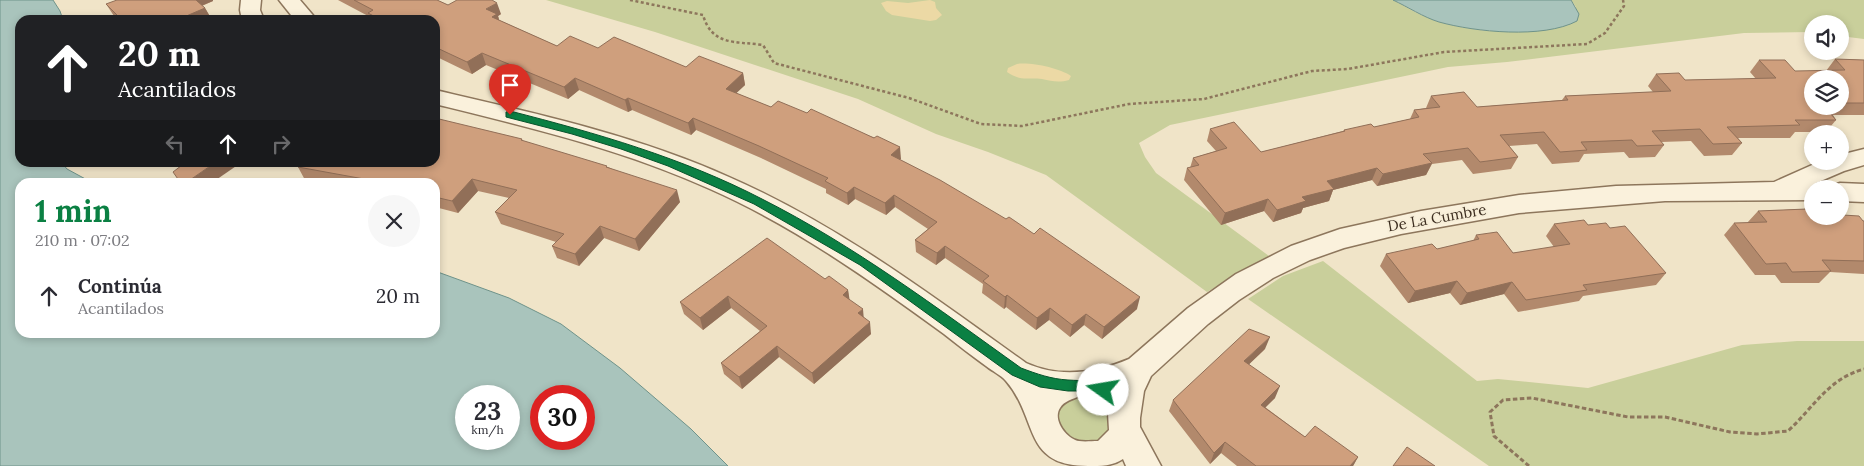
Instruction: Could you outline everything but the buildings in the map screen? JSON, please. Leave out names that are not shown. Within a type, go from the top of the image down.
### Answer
[{"type":"street","points":[[250,0],[252,15]]},
{"type":"street","points":[[289,0],[302,15]]},
{"type":"street","points":[[440,98],[574,131],[625,146],[672,163],[758,201],[864,262],[1016,372],[1031,379],[1092,386],[1113,397],[1120,406],[1138,456],[1145,466]]},
{"type":"street","name":"De La Cumbre","points":[[1777,191],[1835,165],[1864,158]]},
{"type":"street","name":"De La Cumbre","points":[[1139,368],[1192,321],[1229,292],[1265,270],[1301,253],[1378,229],[1458,212],[1547,200],[1707,190],[1804,191]]},
{"type":"street","points":[[1849,192],[1864,193]]},
{"type":"street","points":[[1042,414],[1050,396],[1074,385],[1117,377],[1139,368]]},
{"type":"street","points":[[1089,456],[1102,454],[1114,449],[1122,440],[1128,391],[1139,368]]},
{"type":"street","points":[[1016,372],[1042,414],[1044,429],[1054,444],[1064,451],[1076,455],[1089,456],[1122,466]]},
{"type":"path","points":[[630,0],[702,15],[707,29],[720,38],[763,46],[774,63],[909,98],[981,124],[1022,126],[1128,104],[1204,99],[1312,71],[1348,69],[1444,52],[1587,44],[1605,33],[1624,6],[1623,0]]},
{"type":"path","points":[[1529,466],[1494,436],[1490,412],[1504,400],[1532,398],[1628,417],[1666,416],[1730,432],[1757,434],[1788,431],[1832,384],[1850,373],[1864,369]]},
{"type":"green space","points":[[546,0],[1393,0],[1421,15],[1455,26],[1487,31],[1520,31],[1569,25],[1576,7],[1571,0],[1864,0],[1864,39],[1849,37],[1849,15],[1804,15],[1804,32],[1744,33],[1507,62],[1448,67],[1170,125],[1139,143],[1145,157],[1156,173],[1269,256],[1207,292],[1046,175],[936,134],[858,99],[655,32]]},
{"type":"green space","points":[[1323,261],[1477,381],[1498,379],[1588,388],[1742,345],[1797,341],[1864,341],[1864,466],[1489,466],[1248,299],[1283,276]]},
{"type":"green space","points":[[1080,397],[1098,403],[1109,417],[1107,434],[1095,443],[1069,442],[1054,416],[1058,408],[1064,403]]},
{"type":"sand","points":[[930,0],[935,2],[936,8],[942,15],[936,20],[930,21],[892,15],[886,11],[881,3],[887,1],[908,3]]},
{"type":"sand","points":[[1017,64],[1045,66],[1071,76],[1069,80],[1058,82],[1021,78],[1007,72],[1008,68]]},
{"type":"water","points":[[0,0],[53,0],[61,15],[15,15],[15,167],[65,167],[84,178],[15,178],[15,338],[440,338],[440,273],[509,298],[561,324],[620,368],[691,429],[728,466],[0,466]]},
{"type":"water","points":[[1393,0],[1571,0],[1579,14],[1577,21],[1563,27],[1528,32],[1490,31],[1439,22]]},
{"type":"route","points":[[510,115],[625,146],[672,163],[758,201],[864,262],[1016,372],[1040,382],[1068,386],[1080,384],[1103,390]]}]
